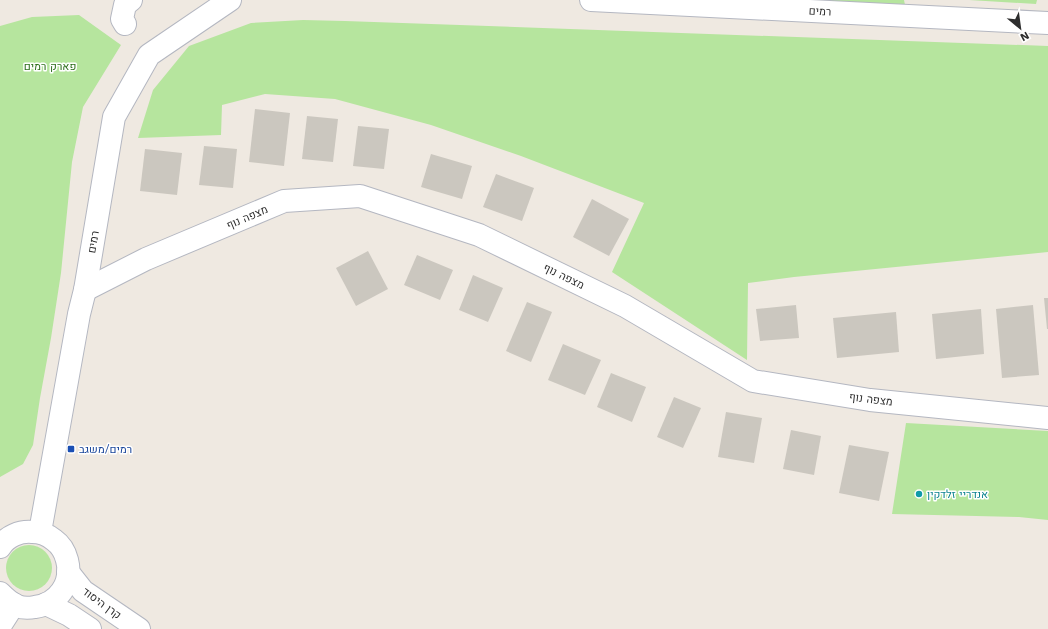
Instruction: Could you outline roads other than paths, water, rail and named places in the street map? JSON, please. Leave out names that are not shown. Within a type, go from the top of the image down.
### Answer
[{"type":"street","points":[[125,24],[122,19],[125,5],[131,0]]},
{"type":"street","name":"רמים","points":[[40,532],[114,117],[149,55],[230,0]]},
{"type":"street","name":"רמים","points":[[591,0],[765,4],[1048,23]]},
{"type":"street","name":"מצפה נוף","points":[[84,290],[146,259],[284,201],[360,196],[479,235],[625,306],[753,381],[870,400],[1048,418]]},
{"type":"street","points":[[0,626],[7,598],[18,606],[30,608],[43,606],[54,600],[63,591],[68,579],[69,566],[66,554],[59,544],[49,536],[40,532],[24,531],[12,535],[1,543]]},
{"type":"street","name":"קרן היסוד","points":[[68,572],[83,591],[139,629]]},
{"type":"street","points":[[46,604],[69,615],[90,629]]},
{"type":"place","name":"רמים/משגב","points":[[71,449]]},
{"type":"place","name":"אנדריי זלדקין","points":[[919,494]]},
{"type":"park label","name":"פארק רמים","points":[[50,66]]}]
